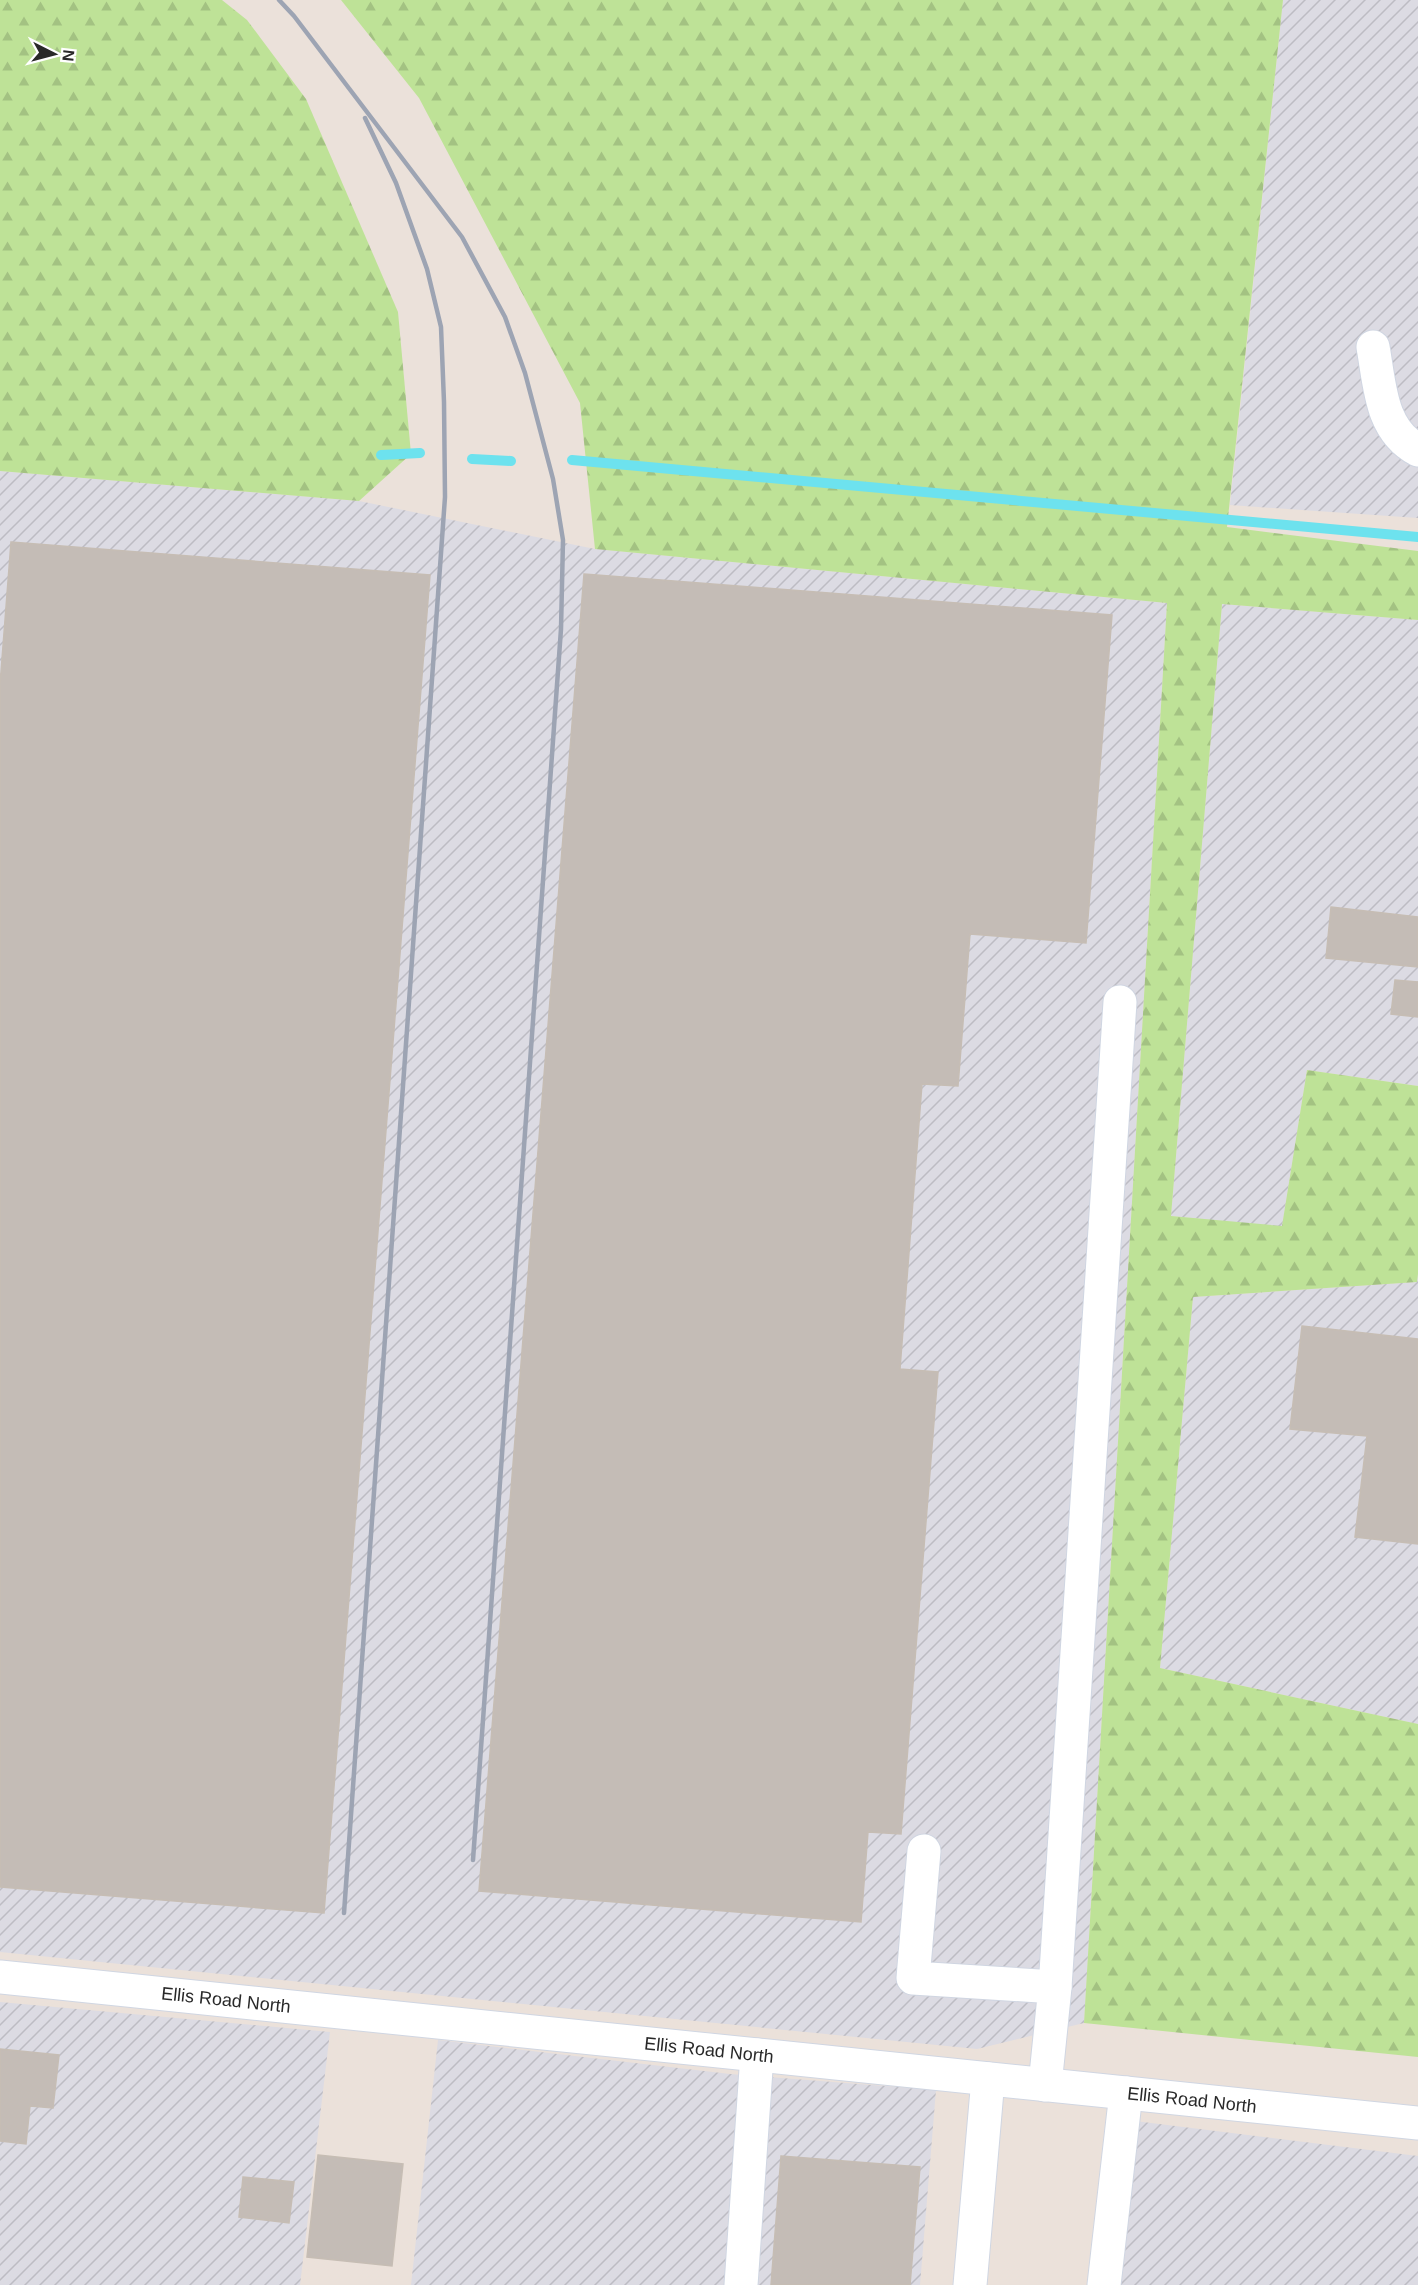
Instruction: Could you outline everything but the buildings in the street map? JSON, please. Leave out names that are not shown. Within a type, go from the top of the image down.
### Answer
[{"type":"street","points":[[1373,347],[1385,414],[1405,443],[1418,450]]},
{"type":"street","points":[[1045,2085],[1055,1987],[1120,1002]]},
{"type":"street","points":[[924,1851],[913,1978],[1055,1987]]},
{"type":"street","name":"Ellis Road North","points":[[0,1977],[1418,2123]]},
{"type":"street","points":[[741,2285],[757,2055]]},
{"type":"street","points":[[970,2285],[988,2079]]},
{"type":"street","points":[[1104,2285],[1126,2093]]},
{"type":"shaded area","points":[[1283,0],[1418,0],[1418,518],[1230,505]]},
{"type":"shaded area","points":[[0,471],[359,501],[595,549],[1167,603],[1084,2023],[977,2049],[0,1952]]},
{"type":"shaded area","points":[[1222,604],[1418,620],[1418,1086],[1307,1070],[1282,1227],[1171,1216]]},
{"type":"shaded area","points":[[1418,1274],[1418,1724],[1160,1668],[1193,1297],[1417,1282]]},
{"type":"shaded area","points":[[0,2002],[330,2032],[300,2285],[0,2285]]},
{"type":"shaded area","points":[[438,2040],[730,2074],[936,2090],[920,2285],[411,2285]]},
{"type":"shaded area","points":[[1135,2121],[1418,2156],[1418,2285],[1119,2285]]},
{"type":"green space","points":[[0,0],[222,0],[247,20],[306,99],[398,312],[411,454],[359,501],[0,471]]},
{"type":"green space","points":[[341,0],[1283,0],[1227,527],[1418,551],[1418,620],[1222,604],[1171,1216],[1282,1226],[1307,1070],[1418,1086],[1418,1274],[1417,1282],[1193,1297],[1160,1668],[1418,1724],[1418,2057],[1084,2023],[1167,603],[595,549],[580,403],[419,98]]},
{"type":"waterway","points":[[381,455],[420,453]]},
{"type":"waterway","points":[[472,459],[511,461]]},
{"type":"waterway","points":[[572,460],[1418,537]]},
{"type":"railway","points":[[279,0],[294,16],[462,237],[505,317],[525,373],[553,479],[563,540],[561,629],[473,1860]]},
{"type":"railway","points":[[344,1913],[445,497],[441,327],[427,269],[396,183],[365,118]]}]
